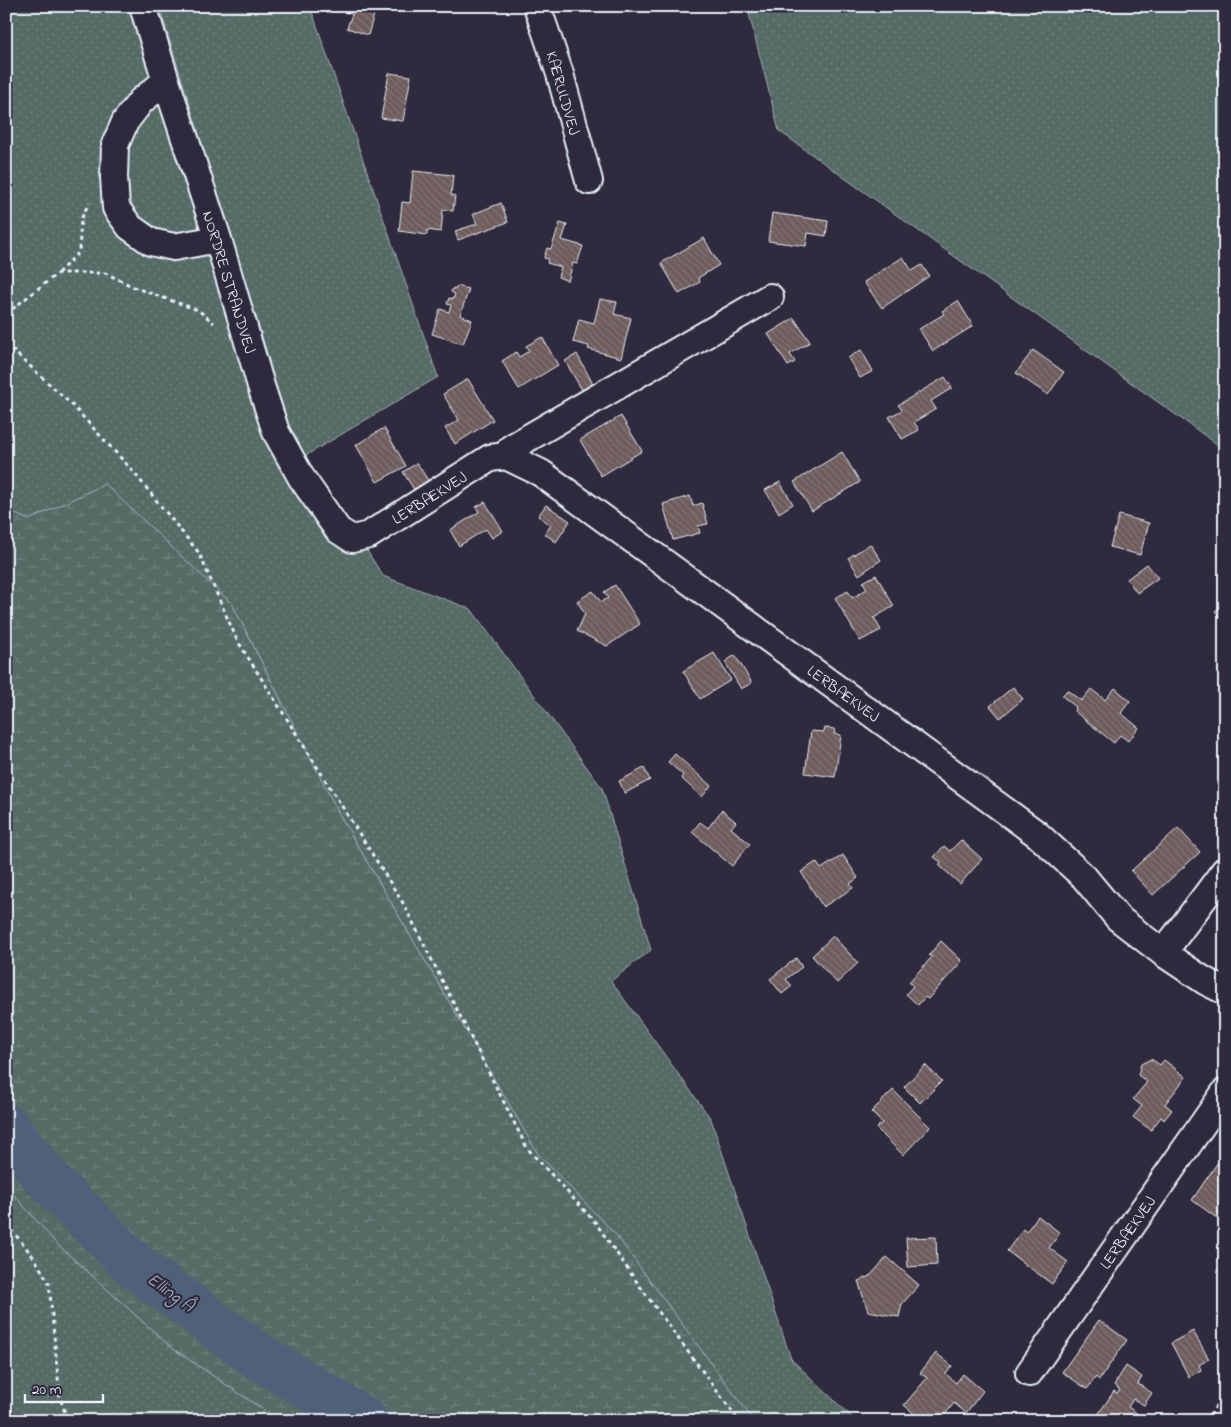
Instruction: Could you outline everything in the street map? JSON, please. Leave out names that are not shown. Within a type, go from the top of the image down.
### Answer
[{"type":"street","name":"NORDRE STRANDVEJ","points":[[143,6],[218,239],[276,432],[301,477],[338,530],[352,539]]},
{"type":"street","name":"KÆRULDVEJ","points":[[537,6],[560,74],[589,180]]},
{"type":"street","points":[[166,82],[141,101],[125,122],[115,145],[116,208],[130,226],[151,242],[174,247],[218,239]]},
{"type":"street","name":"LERBÆKVEJ","points":[[506,456],[511,448],[770,297]]},
{"type":"street","name":"LERBÆKVEJ","points":[[352,539],[369,535],[490,458],[506,456],[541,473],[1037,834],[1084,877],[1118,918],[1163,953],[1205,981],[1225,991]]},
{"type":"street","points":[[1163,953],[1225,870]]},
{"type":"street","name":"LERBÆKVEJ","points":[[1029,1372],[1225,1092]]},
{"type":"path","points":[[6,314],[58,273],[79,252],[81,219],[96,188],[114,176]]},
{"type":"path","points":[[58,273],[105,273],[136,288],[198,310],[221,329]]},
{"type":"path","points":[[6,344],[78,412],[131,469],[200,553],[237,640],[403,903],[527,1148],[595,1222],[739,1421]]},
{"type":"path","points":[[6,1223],[35,1258],[48,1283],[60,1398],[68,1421]]},
{"type":"path","points":[[1204,1421],[1212,1412],[1225,1389]]},
{"type":"green space","points":[[6,6],[135,6],[158,98],[269,447],[322,534],[344,550],[364,546],[383,576],[471,609],[602,788],[651,950],[611,981],[711,1119],[791,1359],[856,1421],[754,1421],[616,1235],[538,1154],[338,812],[232,604],[105,484],[29,520],[6,510]]},
{"type":"green space","points":[[159,6],[310,6],[438,377],[305,456],[285,424],[268,356]]},
{"type":"green space","points":[[747,6],[1225,6],[1225,450],[779,131]]},
{"type":"green space","points":[[105,484],[232,604],[338,812],[538,1154],[616,1235],[754,1421],[280,1421],[172,1348],[57,1244],[6,1186],[6,510],[29,520]]},
{"type":"green space","points":[[6,1186],[57,1244],[172,1348],[280,1421],[6,1421]]},
{"type":"building","points":[[339,6],[370,6],[369,9],[375,11],[368,35],[347,28],[352,14],[338,10]]},
{"type":"building","points":[[389,73],[411,76],[403,121],[381,118]]},
{"type":"building","points":[[413,171],[453,175],[451,195],[455,196],[453,211],[443,210],[441,232],[427,230],[427,235],[399,231],[402,202],[410,203]]},
{"type":"building","points":[[501,203],[508,222],[458,240],[455,231],[477,224],[473,214]]},
{"type":"building","points":[[772,213],[828,221],[826,236],[808,233],[806,246],[768,241]]},
{"type":"building","points":[[560,223],[567,225],[562,240],[583,246],[577,264],[573,263],[568,281],[558,277],[561,267],[547,263],[548,259],[544,258],[547,248],[551,249]]},
{"type":"building","points":[[704,238],[719,265],[698,278],[700,282],[679,294],[661,263]]},
{"type":"building","points":[[903,257],[912,271],[922,265],[929,276],[882,308],[864,282]]},
{"type":"building","points":[[457,286],[469,289],[460,315],[472,320],[463,344],[432,334],[440,309],[449,312],[451,305],[447,304],[449,298],[453,299],[455,294],[451,292]]},
{"type":"building","points":[[600,299],[617,302],[614,314],[631,318],[621,358],[588,349],[589,346],[573,342],[579,319],[594,323]]},
{"type":"building","points":[[958,301],[973,326],[933,351],[919,329],[944,314],[942,311]]},
{"type":"building","points":[[794,318],[810,342],[790,354],[795,362],[788,366],[768,334]]},
{"type":"building","points":[[542,337],[558,365],[519,389],[502,361],[516,352],[519,357],[529,351],[526,346]]},
{"type":"building","points":[[861,350],[873,371],[860,378],[848,358]]},
{"type":"building","points":[[1033,350],[1064,372],[1048,395],[1016,373]]},
{"type":"building","points":[[577,354],[593,384],[582,390],[565,361]]},
{"type":"building","points":[[945,377],[952,388],[931,401],[936,409],[914,422],[919,430],[902,439],[889,417],[902,410],[898,405]]},
{"type":"building","points":[[468,379],[493,420],[455,444],[445,428],[459,420],[443,394]]},
{"type":"building","points":[[621,416],[642,451],[601,476],[580,440]]},
{"type":"building","points":[[384,428],[406,466],[377,482],[356,445]]},
{"type":"building","points":[[842,452],[860,482],[812,511],[794,482]]},
{"type":"building","points":[[417,463],[429,482],[415,491],[403,472]]},
{"type":"building","points":[[780,482],[793,504],[779,513],[765,490]]},
{"type":"building","points":[[690,496],[693,506],[702,503],[708,524],[698,526],[700,533],[673,540],[663,504]]},
{"type":"building","points":[[485,502],[503,531],[492,538],[486,529],[459,546],[450,530],[479,512],[476,507]]},
{"type":"building","points":[[546,505],[570,521],[556,542],[545,534],[551,525],[538,516]]},
{"type":"building","points":[[1119,515],[1149,523],[1140,555],[1110,547]]},
{"type":"building","points":[[870,544],[881,560],[859,575],[848,558]]},
{"type":"building","points":[[1147,564],[1158,578],[1137,593],[1127,579]]},
{"type":"building","points":[[876,575],[894,606],[874,618],[881,630],[860,641],[835,598],[848,591],[852,598],[867,589],[863,582]]},
{"type":"building","points":[[615,585],[640,624],[607,646],[577,631],[585,614],[577,601],[593,591],[601,602],[608,598],[604,592]]},
{"type":"building","points":[[1225,603],[1225,623],[1215,611]]},
{"type":"building","points":[[714,653],[731,680],[700,699],[683,671]]},
{"type":"building","points":[[735,655],[752,683],[741,689],[725,662]]},
{"type":"building","points":[[1013,687],[1023,699],[1000,718],[990,706]]},
{"type":"building","points":[[1115,688],[1130,701],[1121,713],[1139,728],[1128,741],[1120,735],[1114,743],[1074,711],[1076,707],[1062,696],[1067,690],[1081,701],[1091,689],[1105,700]]},
{"type":"building","points":[[825,728],[835,729],[834,734],[841,735],[835,777],[805,773],[811,731],[824,732]]},
{"type":"building","points":[[675,754],[711,786],[702,797],[681,778],[683,775],[668,762]]},
{"type":"building","points":[[644,768],[650,780],[625,793],[619,781]]},
{"type":"building","points":[[722,810],[736,822],[731,828],[750,844],[732,866],[692,832],[700,822],[708,828]]},
{"type":"building","points":[[1178,828],[1200,852],[1153,895],[1131,871]]},
{"type":"building","points":[[961,840],[982,859],[960,884],[939,865],[941,862],[934,857],[944,846],[950,851]]},
{"type":"building","points":[[843,855],[858,878],[850,884],[853,888],[823,907],[801,872],[816,862],[821,869]]},
{"type":"building","points":[[833,936],[858,963],[837,983],[812,956]]},
{"type":"building","points":[[941,941],[962,961],[928,999],[925,997],[918,1005],[906,994],[913,986],[909,982],[932,957],[929,955]]},
{"type":"building","points":[[796,958],[802,967],[786,979],[792,986],[782,994],[770,979]]},
{"type":"building","points":[[1151,1059],[1160,1065],[1164,1060],[1186,1077],[1165,1104],[1172,1110],[1164,1120],[1161,1117],[1151,1130],[1133,1117],[1142,1106],[1133,1099],[1147,1082],[1138,1075],[1141,1064]]},
{"type":"building","points":[[925,1065],[942,1081],[920,1103],[904,1087]]},
{"type":"building","points":[[893,1090],[930,1127],[903,1155],[876,1128],[882,1123],[871,1112]]},
{"type":"building","points":[[1218,1162],[1225,1167],[1225,1224],[1192,1200]]},
{"type":"building","points":[[1038,1216],[1060,1233],[1049,1248],[1068,1262],[1052,1284],[1007,1251],[1023,1229],[1026,1232]]},
{"type":"building","points":[[936,1237],[937,1265],[908,1267],[906,1238]]},
{"type":"building","points":[[887,1257],[919,1285],[902,1304],[899,1317],[868,1311],[858,1281],[870,1276]]},
{"type":"building","points":[[1099,1320],[1127,1340],[1099,1380],[1096,1377],[1087,1389],[1062,1372]]},
{"type":"building","points":[[1193,1331],[1209,1359],[1199,1365],[1201,1370],[1189,1377],[1171,1343]]},
{"type":"building","points":[[936,1353],[952,1366],[946,1374],[956,1383],[963,1374],[983,1391],[966,1413],[954,1403],[940,1421],[923,1421],[904,1405],[927,1378],[920,1373]]},
{"type":"building","points":[[1126,1366],[1142,1377],[1138,1384],[1152,1393],[1144,1405],[1133,1399],[1128,1407],[1138,1414],[1133,1421],[1104,1421],[1097,1416],[1114,1391],[1117,1393],[1120,1390],[1114,1385]]},
{"type":"waterway","name":"Elling Å","points":[[6,1127],[46,1178],[135,1266],[255,1354],[365,1421]]}]
